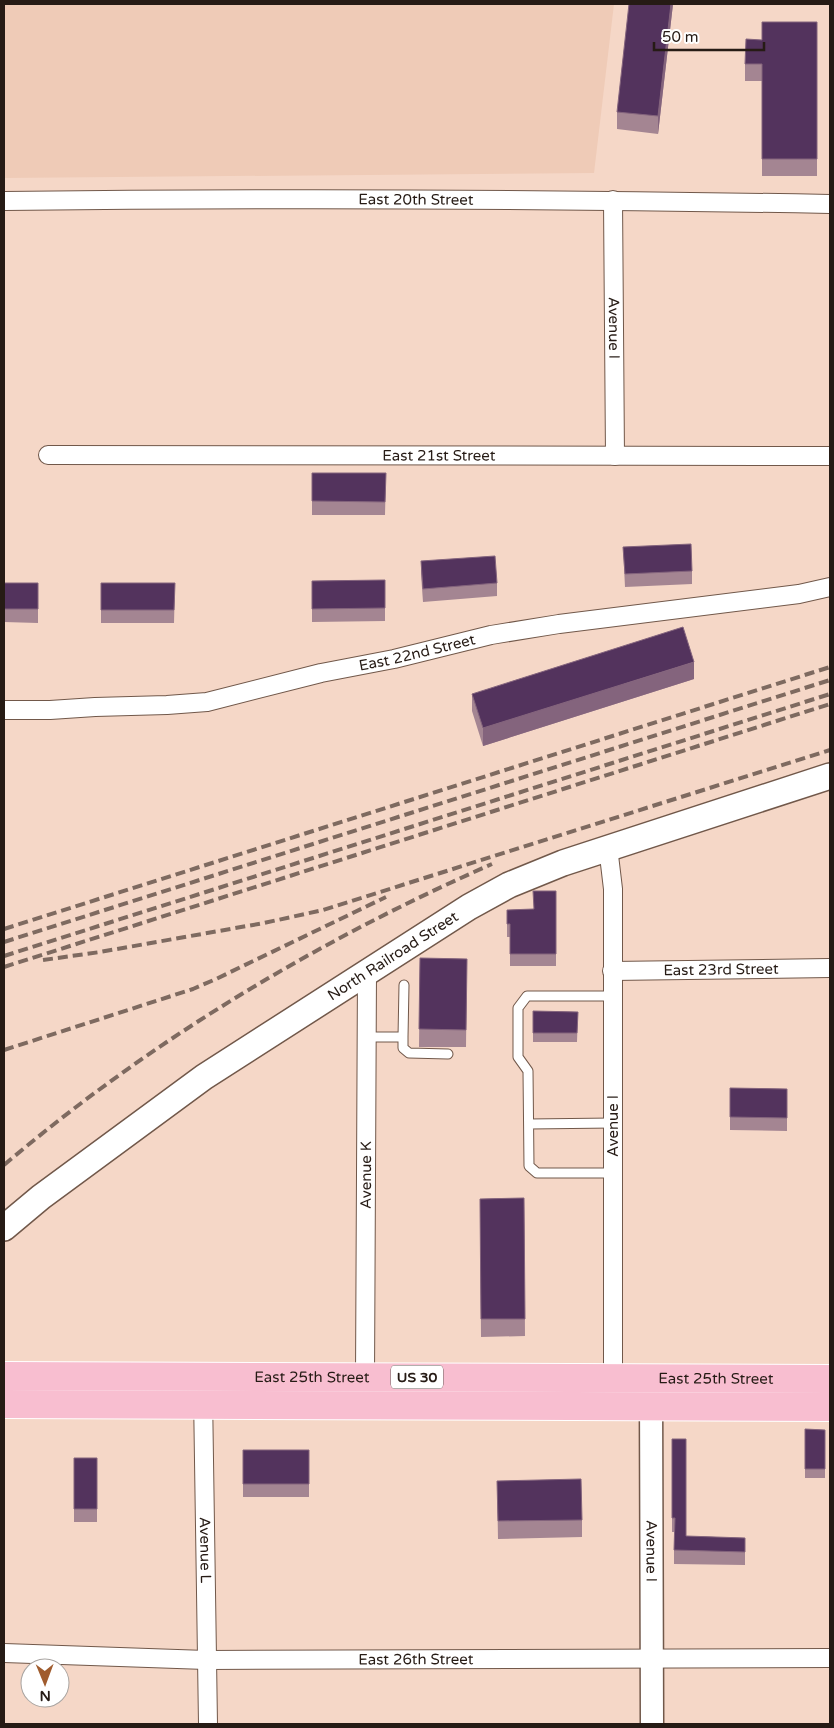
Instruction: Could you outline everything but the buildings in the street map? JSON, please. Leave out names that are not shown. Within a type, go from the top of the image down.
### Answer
[{"type":"main road","name":"North Railroad Street","points":[[4,1228],[40,1197],[204,1077],[469,907],[509,885],[608,847],[830,776]]},
{"type":"main road","name":"East 25th Street","points":[[4,1376],[830,1379]]},
{"type":"main road","name":"East 25th Street","points":[[4,1404],[830,1407]]},
{"type":"street","name":"East 20th Street","points":[[4,201],[166,199],[613,200],[830,204]]},
{"type":"street","name":"Avenue I","points":[[613,200],[614,456]]},
{"type":"street","name":"East 21st Street","points":[[48,455],[830,456]]},
{"type":"street","name":"East 22nd Street","points":[[4,710],[50,710],[94,706],[167,705],[208,702],[321,673],[394,659],[491,635],[559,624],[799,594],[830,587]]},
{"type":"street","name":"Avenue I","points":[[608,847],[613,889],[613,1406]]},
{"type":"street","name":"East 23rd Street","points":[[612,971],[830,968]]},
{"type":"street","name":"Avenue K","points":[[364,1377],[367,972]]},
{"type":"street","name":"Avenue L","points":[[203,1376],[208,1724]]},
{"type":"street","name":"Avenue I","points":[[650,1378],[652,1724]]},
{"type":"street","name":"East 26th Street","points":[[4,1653],[206,1660],[830,1658]]},
{"type":"lane","points":[[404,985],[403,1048],[409,1053],[448,1054]]},
{"type":"lane","points":[[612,996],[527,996],[518,1008],[518,1057],[528,1071],[530,1166],[537,1173],[612,1174]]},
{"type":"lane","points":[[366,1037],[403,1037]]},
{"type":"lane","points":[[529,1124],[612,1123]]},
{"type":"shaded area","points":[[4,4],[614,4],[594,173],[4,178]]},
{"type":"railway","points":[[4,929],[830,667]]},
{"type":"railway","points":[[4,942],[830,680]]},
{"type":"railway","points":[[4,956],[830,694]]},
{"type":"railway","points":[[4,967],[830,704]]},
{"type":"railway","points":[[43,960],[100,952],[264,923],[323,910],[830,750]]},
{"type":"railway","points":[[4,1165],[117,1076],[237,997],[299,960],[362,926],[492,864]]},
{"type":"railway","points":[[4,1050],[193,989],[386,897]]}]
